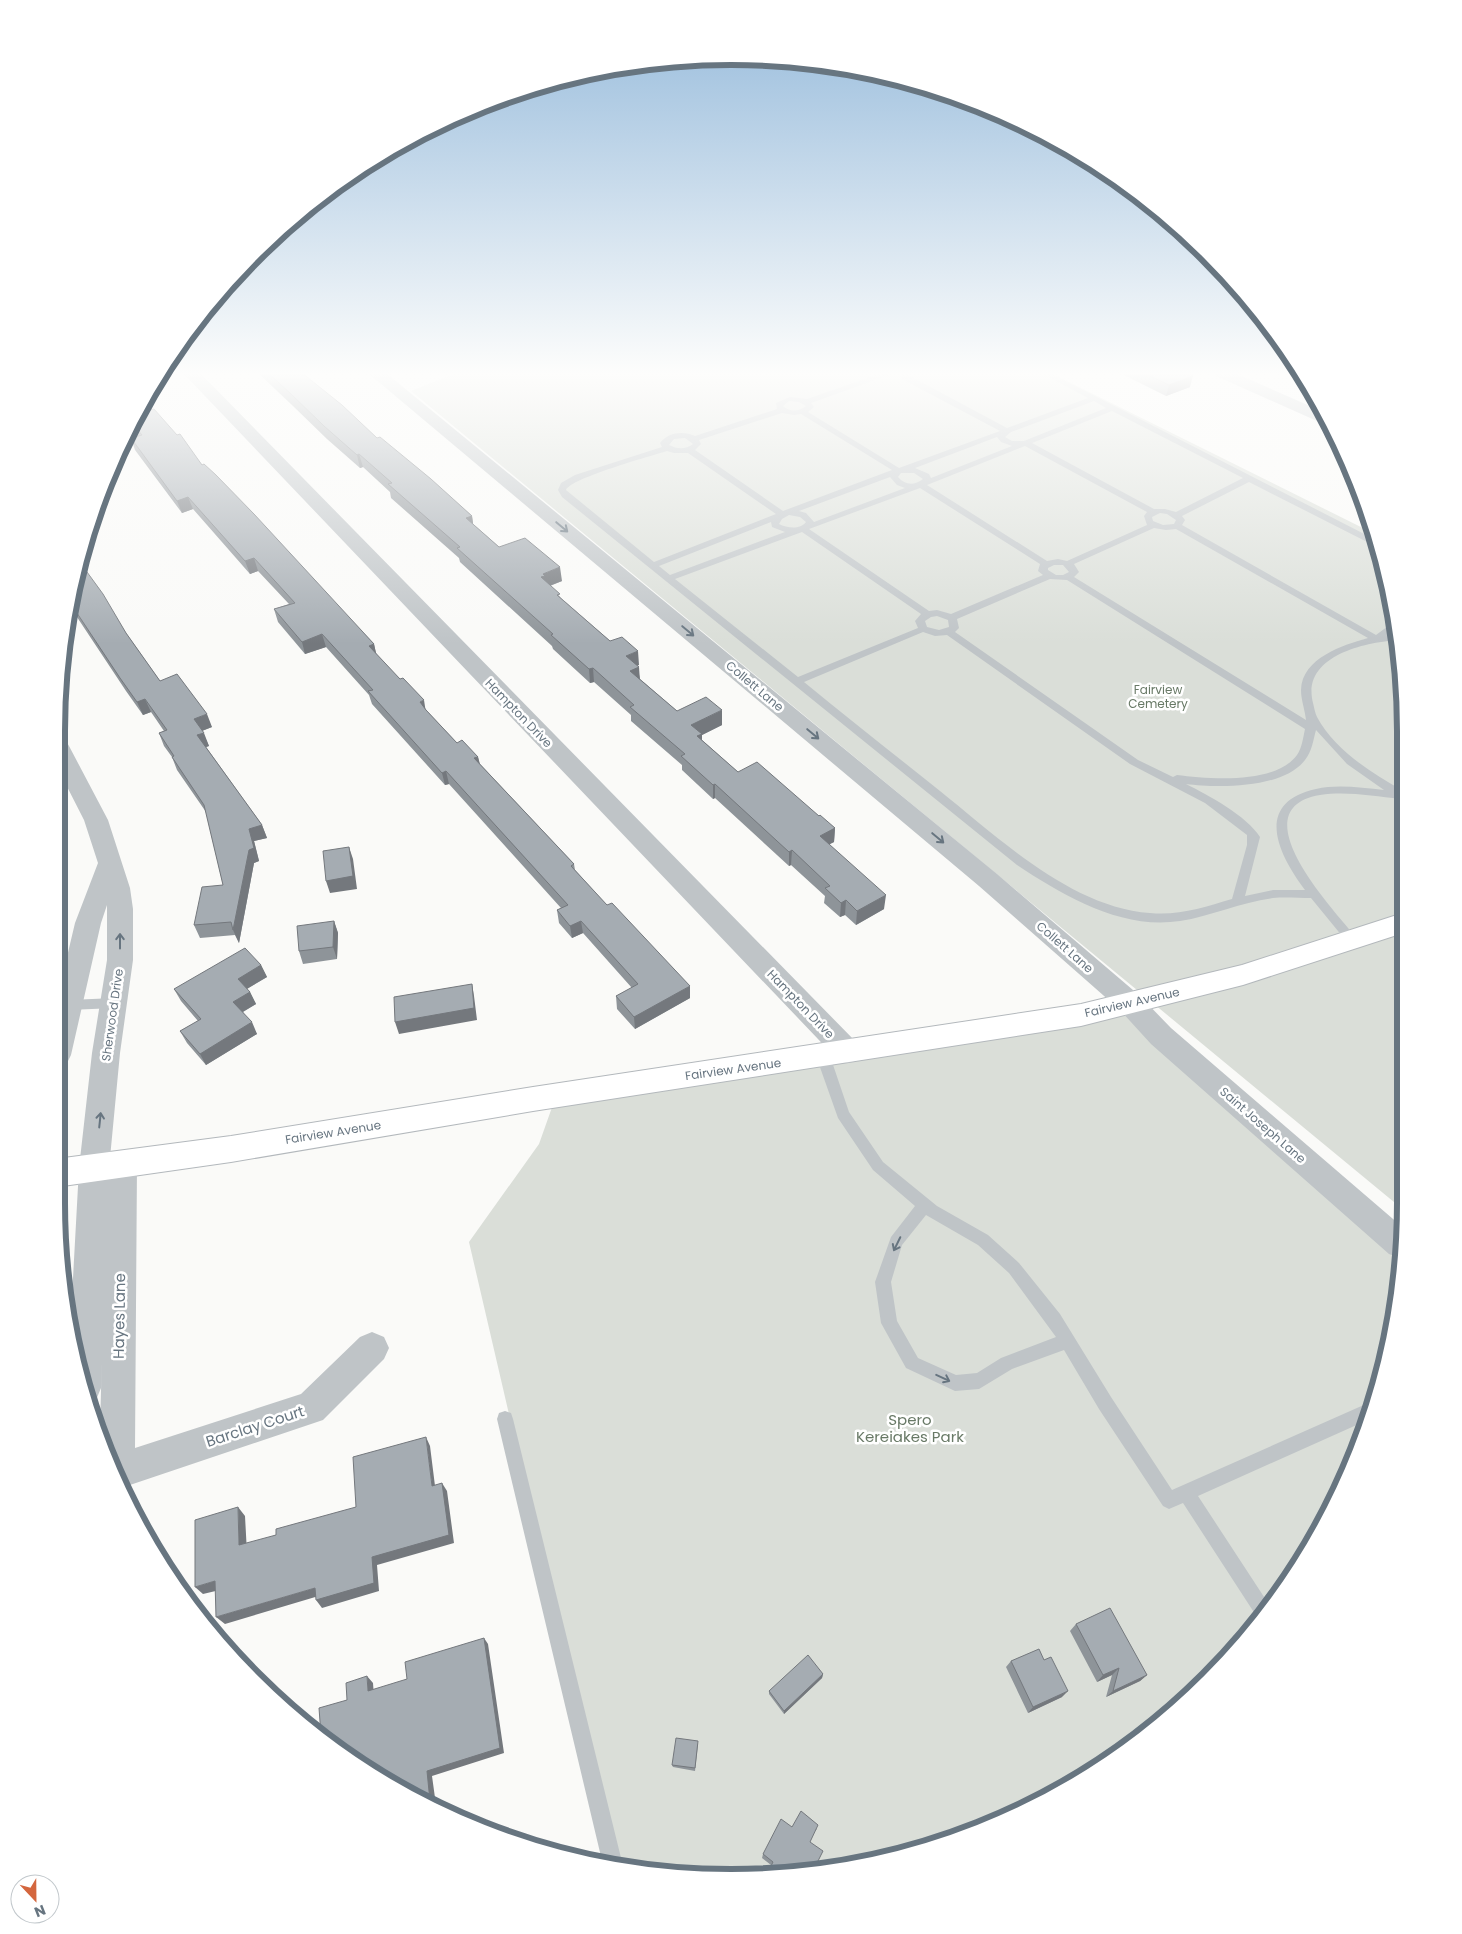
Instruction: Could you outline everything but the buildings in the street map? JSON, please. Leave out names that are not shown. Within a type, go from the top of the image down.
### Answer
[{"type":"main road","name":"Fairview Avenue","points":[[65,1173],[1072,1016],[1243,975],[1397,925]]},
{"type":"street","name":"Hampton Drive","points":[[276,463],[836,1054]]},
{"type":"street","name":"Collett Lane","points":[[485,463],[980,874],[1130,1003]]},
{"type":"street","name":"Sherwood Drive","points":[[65,773],[96,820],[118,888],[120,960],[115,1004],[106,1054],[108,1166]]},
{"type":"street","points":[[65,1022],[88,923],[110,863]]},
{"type":"street","name":"Saint Joseph Lane","points":[[1130,1003],[1161,1036],[1396,1241]]},
{"type":"street","points":[[86,1368],[108,1166]]},
{"type":"street","name":"Hayes Lane","points":[[108,1166],[116,1457]]},
{"type":"street","name":"Barclay Court","points":[[121,1470],[311,1408],[372,1348]]},
{"type":"lane","points":[[622,463],[578,478],[564,485],[562,490],[565,495],[667,579],[1021,862],[1051,882],[1116,910],[1149,918],[1186,916],[1273,894],[1315,894]]},
{"type":"lane","points":[[709,463],[782,514]]},
{"type":"lane","points":[[887,463],[900,471],[922,472],[927,480],[921,484],[908,486],[899,484],[894,477],[900,471]]},
{"type":"lane","points":[[652,566],[782,514],[921,463]]},
{"type":"lane","points":[[667,579],[974,463]]},
{"type":"lane","points":[[1063,463],[1153,512],[1164,511],[1176,515],[1181,520],[1177,526]]},
{"type":"lane","points":[[1218,463],[1368,540]]},
{"type":"lane","points":[[1176,515],[1248,479]]},
{"type":"lane","points":[[921,484],[1046,564]]},
{"type":"lane","points":[[1153,512],[1148,518],[1154,525],[1166,528],[1177,526],[1376,639]]},
{"type":"lane","points":[[794,513],[808,517],[810,524],[803,529],[790,531],[778,527],[774,520],[782,514],[794,513]]},
{"type":"lane","points":[[1067,564],[1154,525]]},
{"type":"lane","points":[[803,529],[928,614],[941,614],[950,618],[955,625],[949,632]]},
{"type":"lane","points":[[1056,561],[1067,564],[1072,567],[1074,572],[1068,577],[1058,578],[1049,576],[1043,571],[1043,567],[1046,564],[1056,561]]},
{"type":"lane","points":[[950,618],[1049,576]]},
{"type":"lane","points":[[1068,577],[1312,723],[1355,767],[1397,792]]},
{"type":"lane","points":[[923,629],[920,620],[928,614]]},
{"type":"lane","points":[[796,682],[923,629],[937,633],[949,632],[1134,762],[1158,776],[1181,785],[1209,800],[1228,813],[1253,835],[1253,845],[1237,902]]},
{"type":"lane","points":[[1376,639],[1389,630]]},
{"type":"lane","points":[[1158,776],[1219,783],[1237,782],[1276,774],[1299,760],[1305,751],[1312,723],[1306,695],[1307,682],[1312,672],[1342,648],[1376,639],[1390,638]]},
{"type":"lane","points":[[1351,939],[1297,868],[1284,845],[1280,820],[1288,808],[1307,794],[1323,790],[1397,794]]},
{"type":"lane","points":[[69,1005],[115,1004]]},
{"type":"lane","points":[[836,1054],[844,1114],[878,1166],[925,1204],[983,1240],[1014,1268],[1054,1319],[1105,1403],[1169,1500],[1363,1414]]},
{"type":"lane","points":[[925,1204],[896,1242],[883,1282],[889,1324],[912,1363],[955,1383],[979,1381],[1007,1363],[1067,1341]]},
{"type":"lane","points":[[505,1419],[611,1858]]},
{"type":"lane","points":[[1186,1492],[1260,1607]]},
{"type":"green space","name":"Fairview Cemetery","points":[[499,463],[1233,463],[1366,529],[1384,601],[1396,687],[1397,1204]]},
{"type":"green space","name":"Spero Kereiakes Park","points":[[1130,1003],[1396,1236],[1391,1290],[1384,1333],[1362,1417],[1328,1498],[1308,1536],[1285,1573],[1232,1642],[1170,1704],[1101,1757],[1064,1780],[1026,1800],[945,1834],[861,1856],[818,1863],[775,1868],[687,1868],[612,1858],[469,1242],[539,1144],[556,1096]]}]
